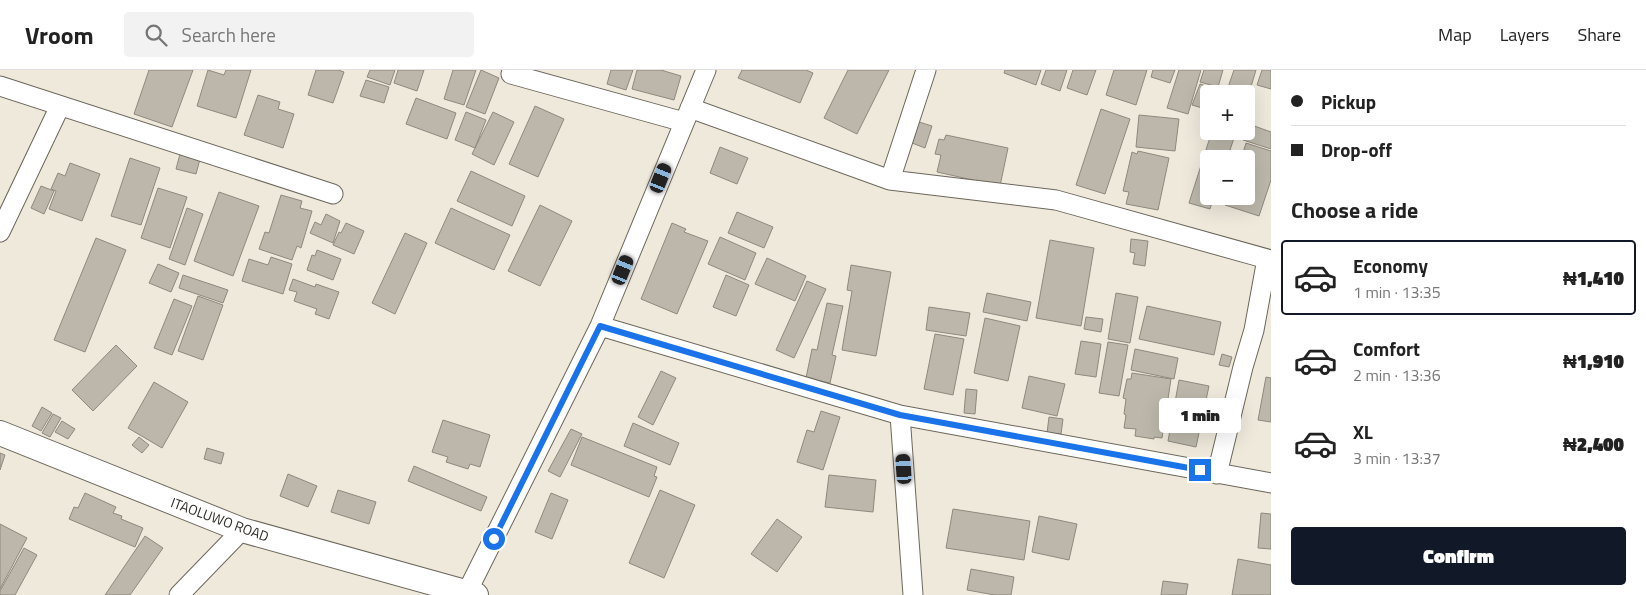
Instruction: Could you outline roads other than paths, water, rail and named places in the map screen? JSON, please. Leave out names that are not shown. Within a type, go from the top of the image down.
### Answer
[{"type":"street","points":[[471,594],[600,326],[706,70]]},
{"type":"street","points":[[890,180],[926,70]]},
{"type":"street","points":[[511,74],[687,115],[890,180],[1056,200],[1269,259],[1254,330],[1217,474]]},
{"type":"street","points":[[0,86],[334,194]]},
{"type":"street","points":[[0,232],[60,106]]},
{"type":"street","points":[[600,326],[900,415],[1271,483]]},
{"type":"street","points":[[900,415],[913,595]]},
{"type":"street","name":"ITAOLUWO ROAD","points":[[0,433],[242,530],[471,594]]},
{"type":"street","points":[[179,595],[242,530]]}]
